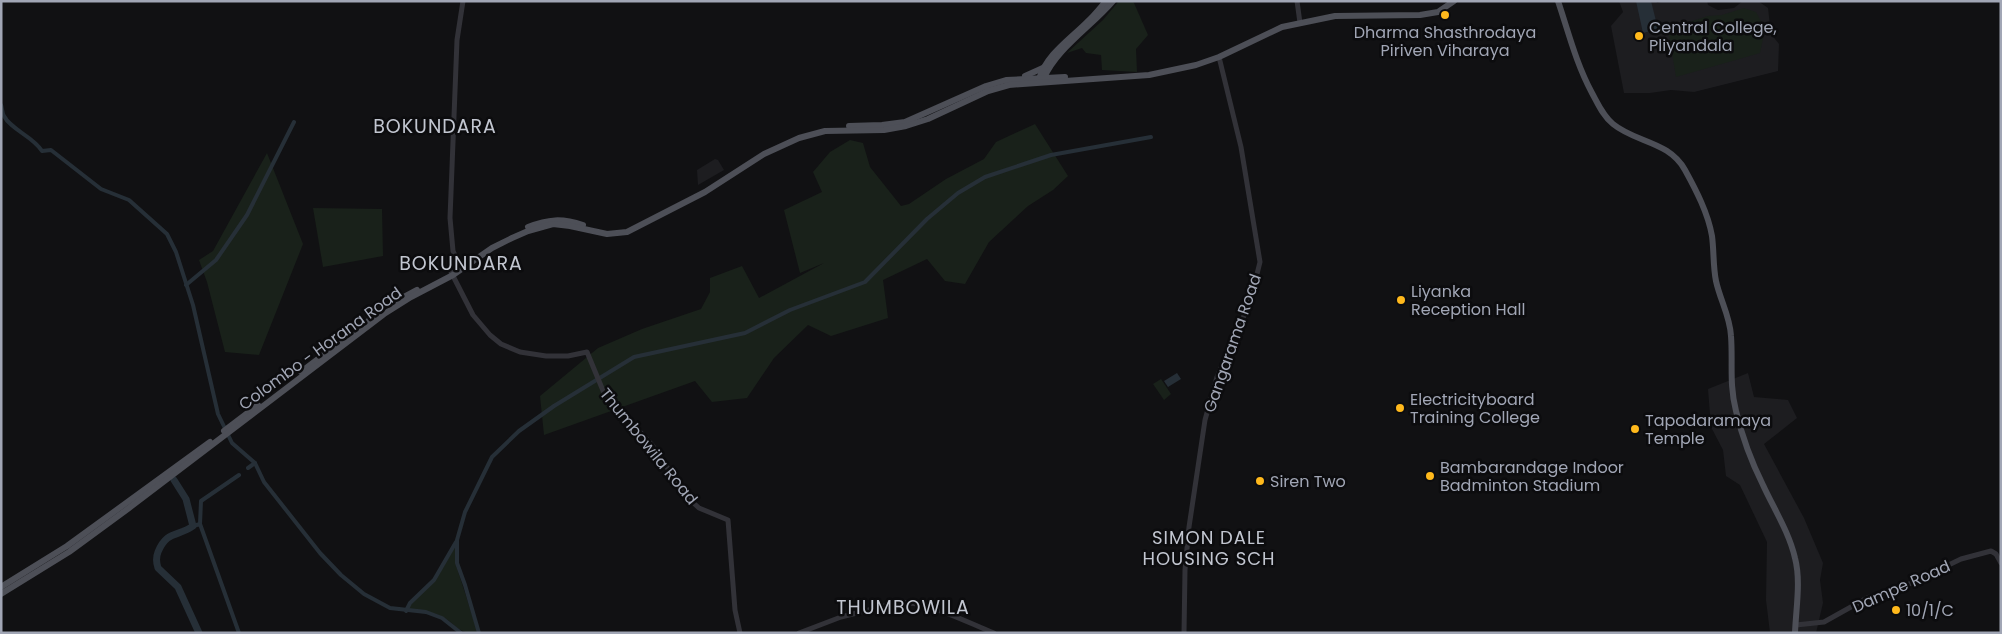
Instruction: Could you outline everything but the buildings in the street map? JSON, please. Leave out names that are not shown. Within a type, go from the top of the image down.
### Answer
[{"type":"main road","points":[[1041,80],[1045,67],[1059,48],[1088,22],[1106,1]]},
{"type":"main road","points":[[1041,80],[1053,62],[1113,1]]},
{"type":"main road","points":[[987,89],[1006,80],[1021,78],[1041,80],[1079,79],[1149,74],[1196,65],[1219,57],[1282,27],[1335,16],[1420,15],[1438,12],[1454,1]]},
{"type":"main road","points":[[1558,1],[1579,66],[1604,115],[1623,131],[1659,145],[1670,152],[1685,170],[1706,216],[1712,235],[1716,281],[1730,329],[1730,381],[1735,410],[1752,460],[1788,536],[1796,558],[1798,578],[1795,633]]},
{"type":"main road","points":[[1053,62],[1054,70],[1060,77]]},
{"type":"main road","points":[[1021,78],[1045,67]]},
{"type":"main road","points":[[987,89],[1060,77],[1079,79]]},
{"type":"main road","name":"Colombo - Horana Road","points":[[1,594],[76,546],[384,314],[492,248],[528,231],[548,225],[570,226],[607,234],[627,232],[704,192],[764,154],[799,138],[825,131],[884,130],[906,126],[928,119],[987,89]]},
{"type":"main road","name":"Colombo - Horana Road","points":[[1,588],[68,546],[222,436]]},
{"type":"street","points":[[460,268],[453,251],[450,218],[457,40],[463,1]]},
{"type":"street","points":[[1297,1],[1300,23]]},
{"type":"street","name":"Gangarama Road","points":[[1184,633],[1185,570],[1189,527],[1205,420],[1219,371],[1250,302],[1260,262],[1241,147],[1219,57]]},
{"type":"street","name":"Thumbowila Road","points":[[452,274],[473,314],[490,335],[501,344],[520,352],[546,356],[568,356],[587,352],[604,393],[652,445],[687,497],[699,508],[728,520],[735,610],[740,633]]},
{"type":"street","name":"Dampe Road","points":[[1796,625],[1816,624],[1831,619],[1867,598],[1904,586],[1961,560],[1982,553],[1994,552],[2001,563]]},
{"type":"street","points":[[799,633],[841,617],[900,602],[908,602],[944,613],[994,633]]},
{"type":"shaded area","points":[[1119,1],[1132,1],[1134,3],[1148,35],[1136,49],[1137,72],[1102,70],[1101,55],[1086,53],[1082,48],[1067,53],[1103,20]]},
{"type":"shaded area","points":[[1619,1],[1656,1],[1657,3],[1665,1],[1707,1],[1708,5],[1718,10],[1734,8],[1743,1],[1758,1],[1768,8],[1771,34],[1779,44],[1778,71],[1694,92],[1671,90],[1650,93],[1624,93],[1611,26],[1623,12]]},
{"type":"shaded area","points":[[1636,1],[1651,1],[1658,29],[1643,33]]},
{"type":"shaded area","points":[[1744,8],[1756,12],[1765,29],[1760,53],[1676,77],[1668,29],[1708,16],[1722,15]]},
{"type":"shaded area","points":[[1035,124],[1068,176],[1053,190],[1028,206],[989,242],[965,284],[945,281],[927,259],[883,280],[888,318],[831,336],[808,325],[774,358],[747,398],[712,402],[695,381],[544,435],[540,396],[598,348],[642,329],[701,309],[710,292],[710,278],[742,266],[759,298],[824,263],[800,273],[784,210],[822,192],[813,172],[830,152],[850,140],[863,143],[870,167],[901,206],[909,204],[946,179],[984,159],[996,142]]},
{"type":"shaded area","points":[[267,153],[303,244],[259,355],[225,352],[207,282],[199,260],[213,251]]},
{"type":"shaded area","points":[[715,159],[718,160],[724,170],[698,185],[697,170]]},
{"type":"shaded area","points":[[313,208],[382,209],[383,256],[323,267]]},
{"type":"shaded area","points":[[1177,373],[1181,379],[1168,387],[1164,381]]},
{"type":"shaded area","points":[[1748,373],[1754,397],[1788,400],[1797,418],[1764,444],[1804,518],[1823,563],[1820,580],[1823,603],[1816,633],[1770,633],[1766,600],[1767,542],[1740,485],[1726,476],[1723,450],[1711,427],[1708,389]]},
{"type":"shaded area","points":[[1161,379],[1171,394],[1164,400],[1153,384]]},
{"type":"shaded area","points":[[455,547],[455,562],[478,633],[462,631],[443,617],[435,614],[408,610],[412,603],[435,581]]},
{"type":"waterway","points":[[1,105],[3,115],[7,121],[33,141],[42,151],[51,150],[101,189],[129,200],[167,234],[176,252],[193,305],[218,414],[232,443],[255,463],[264,482],[320,553],[341,575],[364,594],[390,608],[426,612],[442,618],[461,633]]},
{"type":"waterway","points":[[186,285],[216,260],[247,215],[294,122]]},
{"type":"waterway","points":[[479,633],[457,563],[457,540],[465,512],[492,457],[519,431],[554,406],[634,357],[745,333],[790,310],[865,282],[927,219],[958,193],[985,177],[1051,155],[1151,137]]},
{"type":"waterway","points":[[248,468],[255,463]]},
{"type":"waterway","points":[[200,524],[201,501],[239,475]]},
{"type":"waterway","points":[[174,480],[186,499],[193,526],[165,540],[158,552],[157,564],[158,568],[178,587],[199,633]]},
{"type":"waterway","points":[[193,526],[200,524],[239,633]]},
{"type":"waterway","points":[[406,611],[410,603],[434,580],[456,542]]},
{"type":"place","name":"Dharma Shasthrodaya Piriven Viharaya","points":[[1445,15]]},
{"type":"place","name":"Central College, Pliyandala","points":[[1639,36]]},
{"type":"place","name":"Liyanka Reception Hall","points":[[1401,300]]},
{"type":"place","name":"Electricityboard Training College","points":[[1400,408]]},
{"type":"place","name":"Tapodaramaya Temple","points":[[1635,429]]},
{"type":"place","name":"Bambarandage Indoor Badminton Stadium","points":[[1430,476]]},
{"type":"place","name":"Siren Two","points":[[1260,481]]},
{"type":"place","name":"10/1/C","points":[[1896,610]]},
{"type":"district","name":"BOKUNDARA","points":[[435,126]]},
{"type":"district","name":"BOKUNDARA","points":[[461,263]]},
{"type":"district","name":"SIMON DALE HOUSING SCH","points":[[1209,548]]},
{"type":"district","name":"THUMBOWILA","points":[[903,607]]}]
